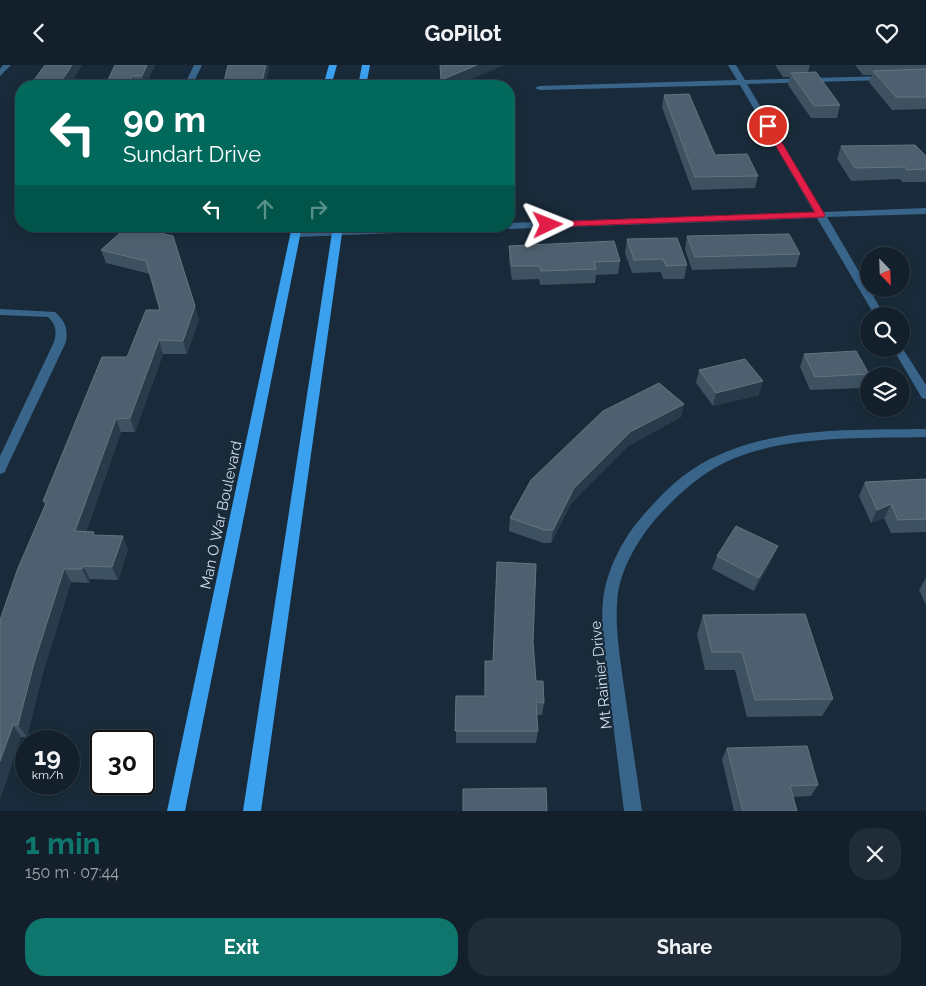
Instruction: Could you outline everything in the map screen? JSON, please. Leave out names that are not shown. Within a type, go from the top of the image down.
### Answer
[{"type":"main road","points":[[329,80],[334,65]]},
{"type":"main road","points":[[363,80],[366,65]]},
{"type":"main road","name":"Man O War Boulevard","points":[[176,811],[297,232]]},
{"type":"main road","points":[[252,811],[338,232]]},
{"type":"street","points":[[0,74],[7,65]]},
{"type":"street","points":[[191,80],[198,65]]},
{"type":"street","points":[[732,65],[875,307]]},
{"type":"street","points":[[539,88],[898,78]]},
{"type":"street","points":[[515,226],[926,211]]},
{"type":"street","points":[[0,312],[51,314],[61,323],[63,328],[60,342],[0,469]]},
{"type":"street","points":[[904,357],[926,395]]},
{"type":"street","name":"Mt Rainier Drive","points":[[634,811],[612,647],[610,602],[619,569],[632,539],[656,507],[691,475],[742,450],[792,439],[926,433]]},
{"type":"building","points":[[45,65],[72,65],[62,80],[34,80]]},
{"type":"building","points":[[115,65],[147,65],[142,76],[132,76],[130,80],[108,80]]},
{"type":"building","points":[[228,65],[266,65],[262,80],[224,80]]},
{"type":"building","points":[[440,65],[477,65],[441,80]]},
{"type":"building","points":[[926,69],[926,97],[896,97],[873,71]]},
{"type":"building","points":[[816,72],[840,105],[814,106],[791,73]]},
{"type":"building","points":[[689,94],[715,155],[747,154],[758,176],[695,177],[664,95]]},
{"type":"building","points":[[915,145],[926,156],[926,169],[907,170],[905,167],[855,168],[841,146]]},
{"type":"building","points":[[121,232],[156,232],[173,236],[195,306],[183,341],[159,340],[130,418],[116,419],[75,531],[94,532],[93,535],[123,536],[112,567],[83,566],[82,569],[64,569],[34,663],[18,725],[13,725],[0,761],[0,620],[18,568],[47,501],[43,501],[102,357],[127,357],[146,310],[160,310],[146,261],[101,250]]},
{"type":"building","points":[[789,234],[800,254],[695,257],[687,236]]},
{"type":"building","points":[[677,238],[687,265],[666,266],[663,259],[634,260],[627,239]]},
{"type":"building","points":[[614,241],[620,261],[594,262],[596,269],[541,271],[540,266],[512,266],[509,246]]},
{"type":"building","points":[[856,351],[865,367],[860,367],[860,374],[815,377],[804,354]]},
{"type":"building","points":[[745,359],[763,381],[716,393],[699,370]]},
{"type":"building","points":[[659,383],[684,404],[630,432],[574,488],[553,530],[544,530],[510,518],[531,480],[603,411]]},
{"type":"building","points":[[926,479],[926,519],[898,520],[891,504],[877,510],[865,482]]},
{"type":"building","points":[[736,526],[778,546],[759,578],[717,556]]},
{"type":"building","points":[[497,562],[536,564],[533,642],[536,681],[543,681],[544,703],[536,702],[538,731],[455,731],[456,696],[485,696],[485,661],[493,661]]},
{"type":"building","points":[[805,614],[833,699],[755,700],[742,652],[712,652],[703,615]]},
{"type":"building","points":[[807,746],[818,785],[790,786],[797,811],[743,811],[727,748]]},
{"type":"building","points":[[546,788],[547,811],[463,811],[463,789]]},
{"type":"route","points":[[548,225],[820,215],[768,126]]}]
